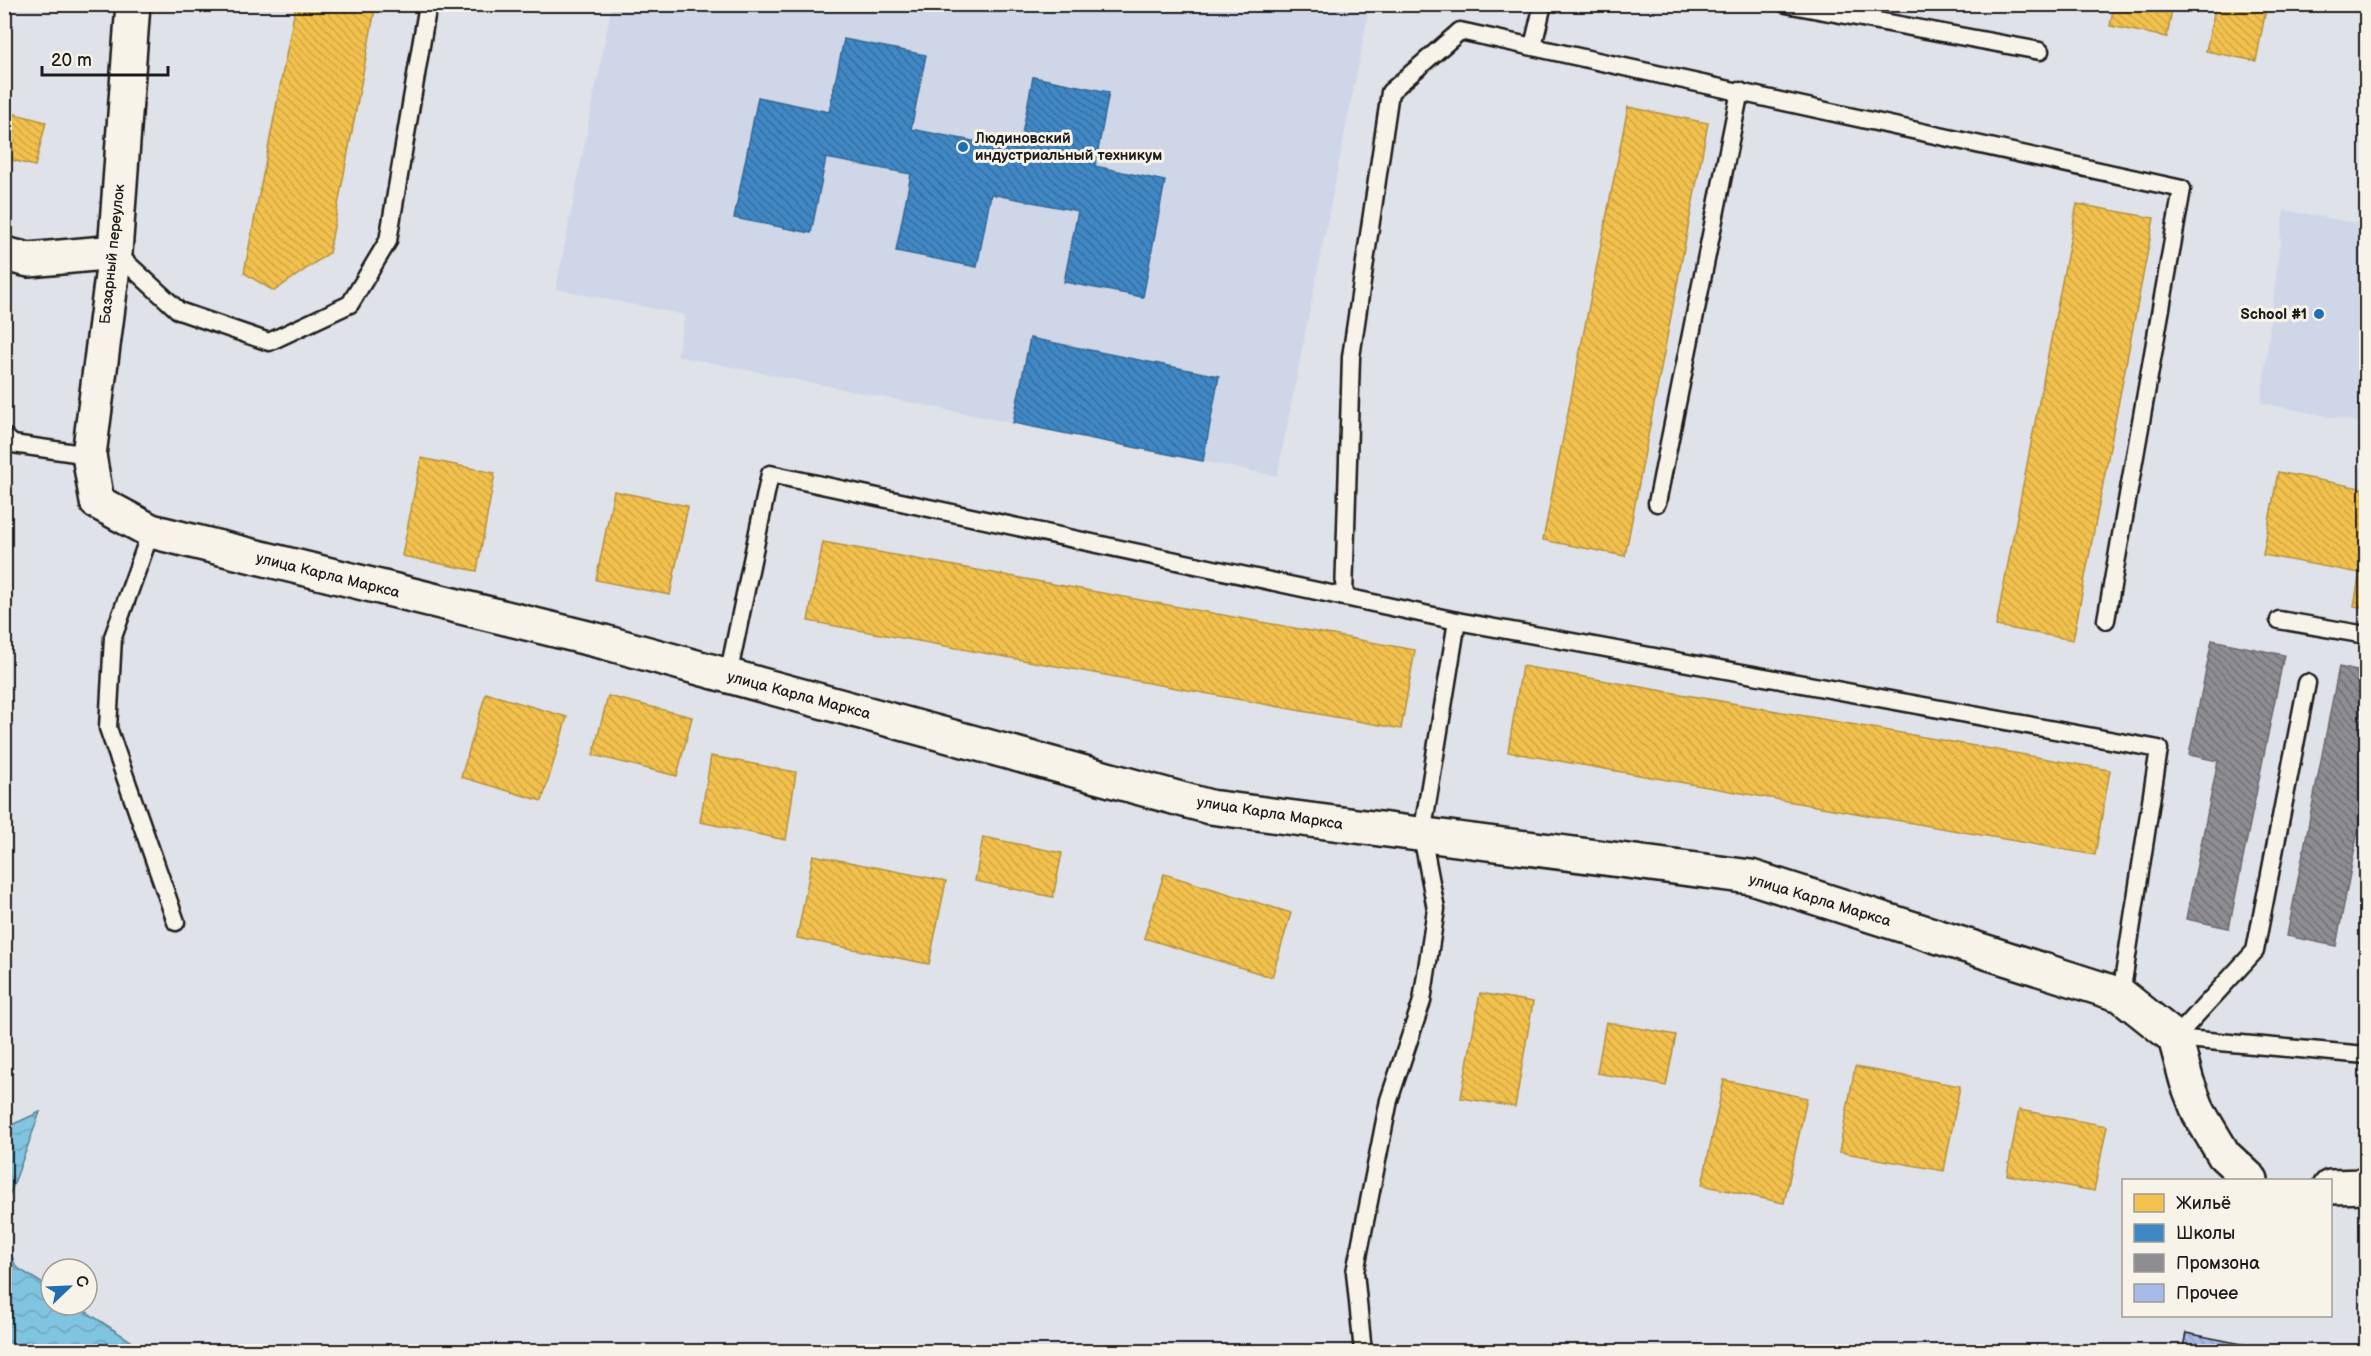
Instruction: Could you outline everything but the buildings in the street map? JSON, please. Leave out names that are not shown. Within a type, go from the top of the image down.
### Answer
[{"type":"street","name":"Базарный переулок","points":[[97,502],[89,454],[115,252],[133,4]]},
{"type":"street","points":[[4,254],[29,260],[115,252]]},
{"type":"street","name":"улица Карла Маркса","points":[[97,502],[151,531],[604,642],[1210,807],[1751,877],[2121,995],[2175,1038]]},
{"type":"street","points":[[2175,1038],[2187,1083],[2199,1113],[2224,1155],[2250,1179]]},
{"type":"street","points":[[2332,1188],[2367,1186]]},
{"type":"lane","points":[[115,252],[179,311],[269,342],[350,304],[388,241],[428,4]]},
{"type":"lane","points":[[1533,46],[1543,4]]},
{"type":"lane","points":[[1786,4],[2040,51]]},
{"type":"lane","points":[[1344,597],[1351,357],[1390,92],[1460,31],[2182,189],[2106,620]]},
{"type":"lane","points":[[1657,503],[1740,91]]},
{"type":"lane","points":[[4,436],[13,444],[89,454]]},
{"type":"lane","points":[[729,676],[770,474],[1457,621],[2159,749],[2121,995]]},
{"type":"lane","points":[[151,531],[112,637],[108,728],[176,922]]},
{"type":"lane","points":[[2279,620],[2367,635]]},
{"type":"lane","points":[[1363,1352],[1355,1272],[1389,1100],[1422,1001],[1436,909],[1422,835],[1457,621]]},
{"type":"lane","points":[[2175,1038],[2255,951],[2307,683]]},
{"type":"lane","points":[[2175,1038],[2367,1055]]},
{"type":"shaded area","name":"Людиновский индустриальный техникум","points":[[612,5],[1370,5],[1277,476],[677,356],[685,315],[556,289]]},
{"type":"shaded area","name":"School #1","points":[[2284,210],[2366,225],[2366,424],[2261,403]]},
{"type":"water","points":[[40,1112],[5,1208],[5,1128]]},
{"type":"water","points":[[4,1235],[16,1267],[39,1281],[39,1317],[94,1317],[146,1351],[5,1351]]},
{"type":"place","name":"Людиновский индустриальный техникум","points":[[963,147]]},
{"type":"place","name":"School #1","points":[[2319,314]]}]
